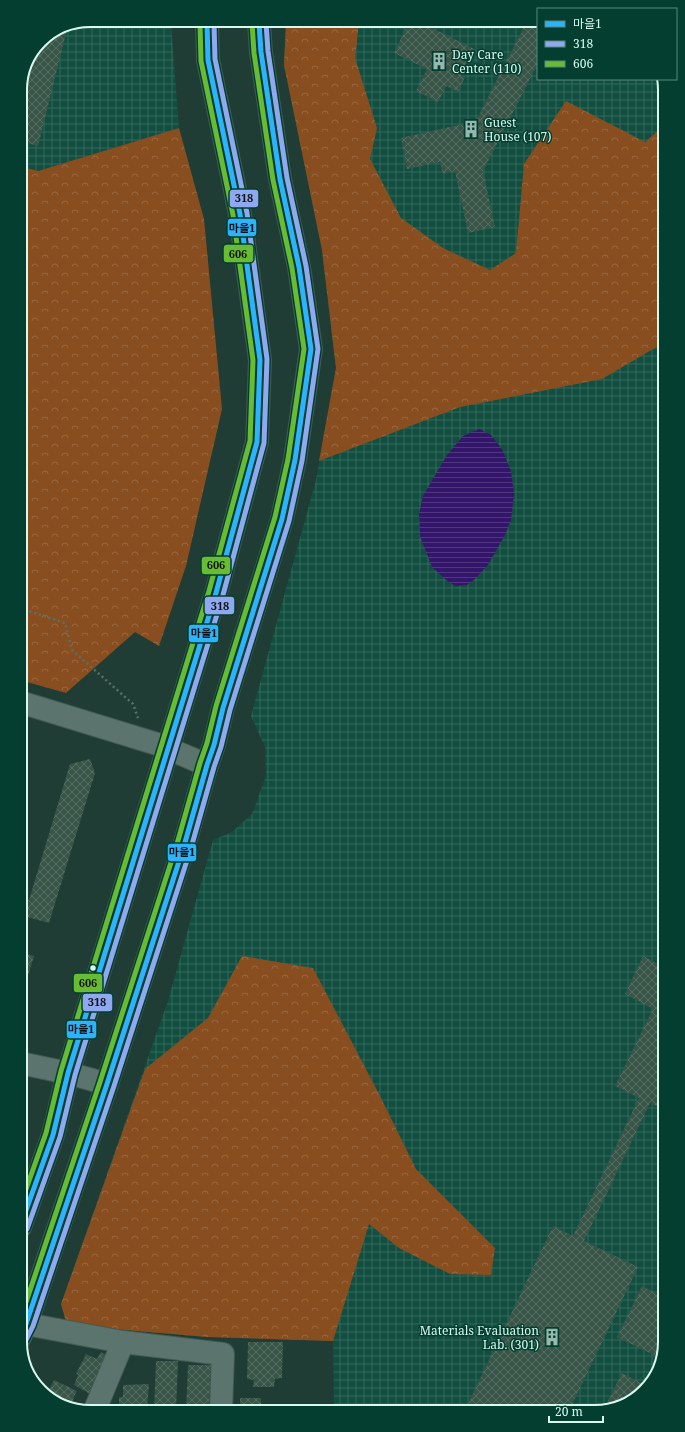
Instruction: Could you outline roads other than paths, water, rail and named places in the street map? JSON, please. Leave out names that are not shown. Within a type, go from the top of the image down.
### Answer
[{"type":"main road","points":[[27,1207],[53,1135],[68,1073],[216,593],[257,442],[260,360],[240,214],[208,60],[206,27]]},
{"type":"main road","points":[[27,1319],[107,1084],[184,846],[214,745],[223,708],[282,519],[296,460],[311,349],[299,267],[280,179],[261,52],[259,27]]},
{"type":"street","points":[[27,704],[144,740],[207,765]]},
{"type":"street","points":[[27,1065],[68,1073],[107,1084]]},
{"type":"street","points":[[27,1331],[223,1354],[221,1405]]},
{"type":"street","points":[[97,1405],[123,1342]]},
{"type":"place","name":"Day Care Center (110)","points":[[439,61]]},
{"type":"place","name":"Guest House (107)","points":[[471,129]]},
{"type":"place","name":"Materials Evaluation Lab. (301)","points":[[552,1337]]}]
